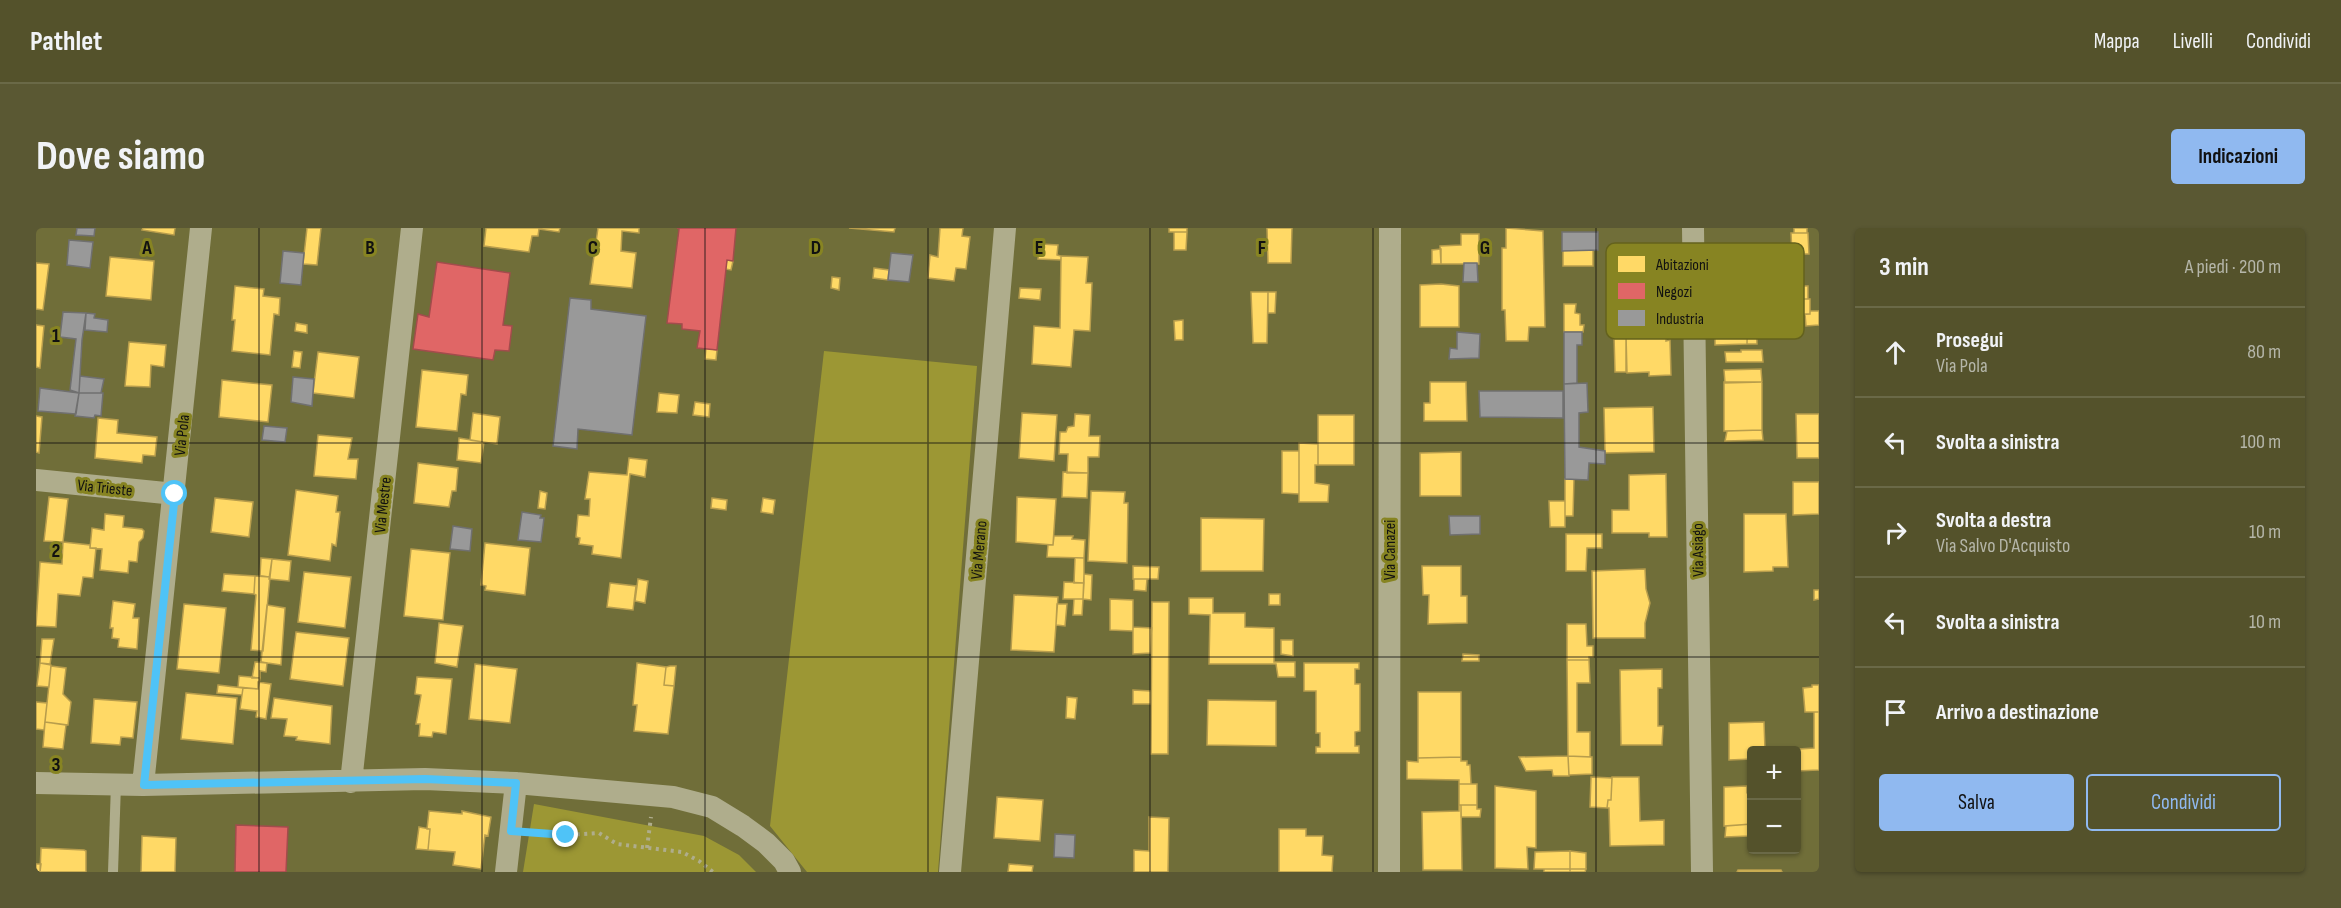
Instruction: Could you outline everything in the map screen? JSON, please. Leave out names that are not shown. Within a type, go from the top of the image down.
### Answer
[{"type":"street","name":"Via Pola","points":[[144,785],[201,228]]},
{"type":"street","name":"Via Mestre","points":[[351,782],[412,228]]},
{"type":"street","name":"Via Merano","points":[[950,872],[1005,228]]},
{"type":"street","name":"Via Canazei","points":[[1389,872],[1390,228]]},
{"type":"street","name":"Via Asiago","points":[[1693,228],[1693,243]]},
{"type":"street","name":"Via Asiago","points":[[1695,339],[1702,872]]},
{"type":"street","name":"Via Trieste","points":[[36,480],[175,494]]},
{"type":"street","points":[[36,783],[144,785],[425,779],[516,783],[674,797],[712,807],[766,843],[784,861],[790,872]]},
{"type":"street","points":[[506,872],[516,783]]},
{"type":"lane","points":[[113,872],[116,784]]},
{"type":"path","points":[[511,831],[566,835],[599,833],[617,844],[681,852],[699,861],[713,872]]},
{"type":"shaded area","points":[[824,351],[977,366],[938,872],[807,872],[770,826]]},
{"type":"shaded area","points":[[534,804],[704,836],[739,855],[756,872],[523,872]]},
{"type":"building: Abitazioni","points":[[143,228],[175,228],[174,235],[142,230]]},
{"type":"building: Abitazioni","points":[[307,228],[321,228],[317,265],[303,264]]},
{"type":"building: Abitazioni","points":[[486,228],[560,228],[559,232],[539,229],[538,236],[532,236],[529,252],[484,246]]},
{"type":"building: Abitazioni","points":[[598,228],[639,228],[639,233],[622,231],[621,251],[636,253],[632,288],[590,284]]},
{"type":"building: Abitazioni","points":[[849,228],[895,228],[894,232]]},
{"type":"building: Abitazioni","points":[[940,228],[963,228],[962,236],[970,237],[966,269],[956,268],[954,281],[928,278],[930,255],[938,257]]},
{"type":"building: Abitazioni","points":[[1169,228],[1187,228],[1187,232],[1169,232]]},
{"type":"building: Abitazioni","points":[[1267,228],[1292,228],[1291,263],[1268,263]]},
{"type":"building: Abitazioni","points":[[1506,228],[1543,231],[1545,327],[1529,327],[1528,341],[1506,341],[1505,310],[1502,310],[1502,248],[1506,248]]},
{"type":"building: Abitazioni","points":[[1794,228],[1807,228],[1807,233],[1794,233]]},
{"type":"building: Abitazioni","points":[[1174,232],[1187,232],[1186,250],[1174,250]]},
{"type":"building: Abitazioni","points":[[1791,233],[1808,233],[1809,254],[1804,254],[1804,243],[1791,243]]},
{"type":"building: Abitazioni","points":[[1461,234],[1479,234],[1479,264],[1441,264],[1440,246],[1461,245]]},
{"type":"building: Abitazioni","points":[[1040,244],[1058,245],[1057,255],[1061,256],[1061,260],[1038,259]]},
{"type":"building: Abitazioni","points":[[1441,249],[1441,264],[1432,264],[1432,250]]},
{"type":"building: Abitazioni","points":[[1563,250],[1593,250],[1593,266],[1563,266]]},
{"type":"building: Abitazioni","points":[[1061,256],[1088,257],[1086,283],[1092,283],[1090,331],[1074,330],[1071,367],[1032,364],[1034,326],[1060,328]]},
{"type":"building: Abitazioni","points":[[110,257],[154,261],[151,300],[106,296]]},
{"type":"building: Abitazioni","points":[[727,260],[733,261],[731,270],[725,269]]},
{"type":"building: Abitazioni","points":[[36,263],[49,264],[43,310],[36,309]]},
{"type":"building: Abitazioni","points":[[874,268],[889,270],[888,280],[873,278]]},
{"type":"building: Abitazioni","points":[[832,277],[840,278],[839,290],[831,288]]},
{"type":"building: Abitazioni","points":[[1420,285],[1459,286],[1459,327],[1420,327]]},
{"type":"building: Abitazioni","points":[[235,286],[264,289],[263,296],[280,298],[279,315],[274,314],[270,355],[232,351]]},
{"type":"building: Abitazioni","points":[[1804,286],[1808,286],[1808,299],[1804,299]]},
{"type":"building: Abitazioni","points":[[1020,288],[1041,289],[1040,300],[1019,298]]},
{"type":"building: Abitazioni","points":[[1251,292],[1268,292],[1267,343],[1253,343]]},
{"type":"building: Abitazioni","points":[[1268,292],[1276,292],[1275,313],[1268,313]]},
{"type":"building: Abitazioni","points":[[1804,299],[1810,299],[1810,314],[1804,314]]},
{"type":"building: Abitazioni","points":[[1564,304],[1576,304],[1575,313],[1580,314],[1580,325],[1584,325],[1583,332],[1564,332]]},
{"type":"building: Abitazioni","points":[[1810,311],[1819,311],[1819,325],[1806,326],[1805,314],[1810,314]]},
{"type":"building: Abitazioni","points":[[1183,320],[1183,340],[1175,340],[1174,321]]},
{"type":"building: Abitazioni","points":[[296,323],[307,325],[307,333],[295,331]]},
{"type":"building: Abitazioni","points":[[36,325],[44,326],[40,368],[36,367]]},
{"type":"building: Abitazioni","points":[[1614,339],[1626,339],[1626,372],[1615,372]]},
{"type":"building: Abitazioni","points":[[1626,339],[1670,340],[1671,375],[1649,376],[1649,372],[1627,373]]},
{"type":"building: Abitazioni","points":[[1715,339],[1747,339],[1747,344],[1715,345]]},
{"type":"building: Abitazioni","points":[[1747,339],[1757,339],[1757,344],[1747,344]]},
{"type":"building: Abitazioni","points":[[129,342],[166,345],[164,367],[151,365],[150,387],[125,386]]},
{"type":"building: Abitazioni","points":[[706,348],[717,350],[716,360],[705,359]]},
{"type":"building: Abitazioni","points":[[1741,350],[1762,350],[1763,362],[1726,362],[1725,352],[1741,352]]},
{"type":"building: Abitazioni","points":[[294,351],[302,352],[300,368],[292,367]]},
{"type":"building: Abitazioni","points":[[318,352],[359,357],[354,398],[313,393]]},
{"type":"building: Abitazioni","points":[[1761,369],[1762,382],[1725,383],[1724,370]]},
{"type":"building: Abitazioni","points":[[422,370],[468,375],[466,395],[461,394],[457,431],[416,427]]},
{"type":"building: Abitazioni","points":[[222,380],[272,385],[268,422],[219,417]]},
{"type":"building: Abitazioni","points":[[1430,382],[1466,382],[1467,421],[1424,421],[1424,403],[1430,403]]},
{"type":"building: Abitazioni","points":[[1724,382],[1762,382],[1762,430],[1724,431]]},
{"type":"building: Abitazioni","points":[[659,393],[679,395],[677,413],[657,412]]},
{"type":"building: Abitazioni","points":[[695,402],[710,404],[709,417],[693,415]]},
{"type":"building: Abitazioni","points":[[1653,407],[1654,452],[1605,453],[1604,408]]},
{"type":"building: Abitazioni","points":[[473,413],[500,417],[497,444],[470,440]]},
{"type":"building: Abitazioni","points":[[1022,413],[1057,415],[1054,461],[1019,458]]},
{"type":"building: Abitazioni","points":[[1075,414],[1090,415],[1089,436],[1100,436],[1099,457],[1088,457],[1088,473],[1067,473],[1068,454],[1059,454],[1060,432],[1066,432],[1068,427],[1074,426]]},
{"type":"building: Abitazioni","points":[[1796,414],[1819,414],[1819,458],[1797,458]]},
{"type":"building: Abitazioni","points":[[1318,415],[1354,415],[1354,465],[1318,465]]},
{"type":"building: Abitazioni","points":[[36,416],[42,417],[39,453],[36,452]]},
{"type":"building: Abitazioni","points":[[98,418],[118,420],[117,433],[157,437],[155,456],[143,455],[142,463],[95,458]]},
{"type":"building: Abitazioni","points":[[1762,430],[1763,440],[1725,441],[1727,431]]},
{"type":"building: Abitazioni","points":[[318,435],[352,438],[348,459],[358,459],[356,479],[314,476]]},
{"type":"building: Abitazioni","points":[[459,438],[484,442],[481,463],[457,460]]},
{"type":"building: Abitazioni","points":[[1299,443],[1318,444],[1315,483],[1329,485],[1328,502],[1299,502]]},
{"type":"building: Abitazioni","points":[[1282,451],[1299,451],[1299,494],[1282,493]]},
{"type":"building: Abitazioni","points":[[1461,452],[1461,496],[1420,496],[1420,453]]},
{"type":"building: Abitazioni","points":[[629,458],[647,460],[645,477],[630,474],[621,558],[592,554],[593,546],[579,544],[580,538],[576,537],[578,515],[589,516],[590,499],[585,499],[589,472],[627,475]]},
{"type":"building: Abitazioni","points":[[418,463],[458,468],[456,491],[452,491],[449,507],[414,503]]},
{"type":"building: Abitazioni","points":[[1063,472],[1088,473],[1087,498],[1062,497]]},
{"type":"building: Abitazioni","points":[[1666,474],[1667,537],[1649,537],[1649,533],[1612,533],[1612,510],[1629,510],[1629,475]]},
{"type":"building: Abitazioni","points":[[1565,479],[1574,479],[1573,516],[1565,516]]},
{"type":"building: Abitazioni","points":[[1793,482],[1819,482],[1819,514],[1793,515]]},
{"type":"building: Abitazioni","points":[[296,490],[338,496],[336,512],[340,512],[336,546],[332,544],[330,561],[288,555]]},
{"type":"building: Abitazioni","points":[[540,491],[547,493],[545,509],[538,508]]},
{"type":"building: Abitazioni","points":[[1091,491],[1125,492],[1124,503],[1128,503],[1127,563],[1088,561]]},
{"type":"building: Abitazioni","points":[[49,497],[68,499],[63,542],[44,541]]},
{"type":"building: Abitazioni","points":[[1017,497],[1056,499],[1053,545],[1016,542]]},
{"type":"building: Abitazioni","points":[[215,498],[253,502],[249,537],[211,532]]},
{"type":"building: Abitazioni","points":[[712,498],[727,500],[726,510],[711,508]]},
{"type":"building: Abitazioni","points":[[763,498],[775,500],[773,514],[761,512]]},
{"type":"building: Abitazioni","points":[[1549,501],[1565,501],[1565,527],[1550,527]]},
{"type":"building: Abitazioni","points":[[105,514],[124,516],[123,527],[144,531],[143,538],[139,542],[137,562],[129,561],[128,573],[100,570],[102,549],[90,548],[92,528],[104,530]]},
{"type":"building: Abitazioni","points":[[1744,514],[1786,514],[1788,567],[1773,567],[1773,571],[1744,572]]},
{"type":"building: Abitazioni","points":[[1201,518],[1264,519],[1263,571],[1201,571]]},
{"type":"building: Abitazioni","points":[[1566,534],[1602,534],[1602,548],[1587,548],[1586,571],[1566,571]]},
{"type":"building: Abitazioni","points":[[1054,536],[1073,536],[1072,539],[1085,540],[1084,558],[1047,557],[1048,545],[1053,545]]},
{"type":"building: Abitazioni","points":[[63,542],[90,545],[90,548],[96,548],[93,578],[83,577],[80,596],[58,594],[56,627],[36,626],[40,562],[62,564]]},
{"type":"building: Abitazioni","points":[[485,543],[530,548],[525,595],[485,590],[486,586],[481,585]]},
{"type":"building: Abitazioni","points":[[411,549],[450,553],[443,620],[404,616]]},
{"type":"building: Abitazioni","points":[[261,558],[272,559],[270,577],[260,576]]},
{"type":"building: Abitazioni","points":[[1075,558],[1084,558],[1084,583],[1074,583]]},
{"type":"building: Abitazioni","points":[[272,559],[291,561],[289,581],[269,579]]},
{"type":"building: Abitazioni","points":[[1133,566],[1159,567],[1158,579],[1133,579]]},
{"type":"building: Abitazioni","points":[[1422,566],[1461,566],[1461,596],[1467,596],[1467,623],[1428,624],[1429,595],[1423,595]]},
{"type":"building: Abitazioni","points":[[1645,569],[1646,589],[1650,603],[1645,623],[1645,638],[1593,638],[1592,571]]},
{"type":"building: Abitazioni","points":[[304,572],[351,577],[345,628],[298,622]]},
{"type":"building: Abitazioni","points":[[224,574],[255,576],[254,594],[222,591]]},
{"type":"building: Abitazioni","points":[[1084,574],[1092,575],[1091,600],[1083,599]]},
{"type":"building: Abitazioni","points":[[255,576],[270,577],[263,651],[251,650],[256,595],[254,594]]},
{"type":"building: Abitazioni","points":[[638,579],[648,581],[645,603],[635,601]]},
{"type":"building: Abitazioni","points":[[1134,579],[1147,579],[1146,591],[1134,590]]},
{"type":"building: Abitazioni","points":[[1064,582],[1084,583],[1083,599],[1063,599]]},
{"type":"building: Abitazioni","points":[[610,583],[636,586],[633,610],[607,607]]},
{"type":"building: Abitazioni","points":[[1814,590],[1819,590],[1819,599],[1814,600]]},
{"type":"building: Abitazioni","points":[[1269,594],[1280,594],[1280,605],[1269,605]]},
{"type":"building: Abitazioni","points":[[1014,595],[1058,597],[1054,652],[1011,650]]},
{"type":"building: Abitazioni","points":[[1189,598],[1213,598],[1213,613],[1245,613],[1245,627],[1274,628],[1274,662],[1295,662],[1295,677],[1278,677],[1276,664],[1209,664],[1210,615],[1189,614]]},
{"type":"building: Abitazioni","points":[[1074,599],[1083,599],[1082,615],[1073,615]]},
{"type":"building: Abitazioni","points":[[1110,599],[1133,600],[1133,631],[1110,630]]},
{"type":"building: Abitazioni","points":[[113,601],[135,604],[133,618],[139,618],[137,649],[118,647],[119,639],[112,638],[113,628],[110,628]]},
{"type":"building: Abitazioni","points":[[1152,602],[1169,602],[1168,754],[1151,754]]},
{"type":"building: Abitazioni","points":[[184,604],[226,608],[219,673],[177,669]]},
{"type":"building: Abitazioni","points":[[1057,604],[1067,604],[1065,626],[1056,625]]},
{"type":"building: Abitazioni","points":[[267,605],[285,608],[281,665],[261,662]]},
{"type":"building: Abitazioni","points":[[439,623],[463,626],[457,667],[435,663]]},
{"type":"building: Abitazioni","points":[[1567,624],[1586,624],[1587,646],[1593,646],[1593,657],[1589,657],[1589,660],[1567,660]]},
{"type":"building: Abitazioni","points":[[1133,627],[1152,628],[1151,653],[1133,654]]},
{"type":"building: Abitazioni","points":[[296,632],[349,638],[343,686],[290,679]]},
{"type":"building: Abitazioni","points":[[42,639],[54,639],[50,664],[40,663]]},
{"type":"building: Abitazioni","points":[[1281,640],[1293,640],[1293,656],[1281,654]]},
{"type":"building: Abitazioni","points":[[1463,654],[1479,655],[1479,661],[1462,661]]},
{"type":"building: Abitazioni","points":[[1567,660],[1589,660],[1590,683],[1577,683],[1577,732],[1590,732],[1590,757],[1568,756]]},
{"type":"building: Abitazioni","points":[[255,662],[267,663],[266,672],[260,671],[260,678],[252,678]]},
{"type":"building: Abitazioni","points":[[40,663],[51,665],[49,687],[37,686]]},
{"type":"building: Abitazioni","points":[[637,663],[666,667],[664,685],[674,686],[668,734],[634,731],[637,705],[633,705]]},
{"type":"building: Abitazioni","points":[[1304,663],[1359,663],[1359,669],[1355,669],[1355,684],[1360,684],[1360,731],[1355,732],[1355,746],[1359,746],[1359,753],[1316,753],[1316,747],[1320,747],[1320,733],[1316,733],[1316,691],[1304,691]]},
{"type":"building: Abitazioni","points":[[475,664],[517,669],[510,723],[469,719]]},
{"type":"building: Abitazioni","points":[[51,666],[66,668],[63,694],[71,702],[68,725],[45,722]]},
{"type":"building: Abitazioni","points":[[676,666],[674,686],[664,685],[666,667]]},
{"type":"building: Abitazioni","points":[[1662,669],[1662,688],[1658,688],[1658,726],[1663,726],[1662,745],[1621,745],[1620,670]]},
{"type":"building: Abitazioni","points":[[239,676],[260,678],[258,689],[238,687]]},
{"type":"building: Abitazioni","points":[[417,677],[452,679],[446,734],[433,732],[432,737],[419,736],[420,724],[416,724],[421,695],[415,694]]},
{"type":"building: Abitazioni","points":[[258,682],[271,684],[266,719],[256,717],[257,711],[240,709],[243,688],[258,689]]},
{"type":"building: Abitazioni","points":[[218,685],[243,688],[242,695],[217,693]]},
{"type":"building: Abitazioni","points":[[1812,685],[1819,685],[1819,712],[1805,712],[1803,688],[1812,687]]},
{"type":"building: Abitazioni","points":[[1133,690],[1151,691],[1151,704],[1133,704]]},
{"type":"building: Abitazioni","points":[[1418,692],[1461,692],[1461,757],[1418,758]]},
{"type":"building: Abitazioni","points":[[186,693],[237,698],[233,744],[181,739]]},
{"type":"building: Abitazioni","points":[[1067,697],[1077,698],[1075,719],[1066,718]]},
{"type":"building: Abitazioni","points":[[274,698],[332,706],[330,744],[296,740],[297,737],[284,736],[287,719],[271,718]]},
{"type":"building: Abitazioni","points":[[94,699],[137,702],[133,738],[121,737],[120,745],[91,743]]},
{"type":"building: Abitazioni","points":[[1208,700],[1276,701],[1276,746],[1207,745]]},
{"type":"building: Abitazioni","points":[[36,702],[47,703],[44,730],[36,729]]},
{"type":"building: Abitazioni","points":[[1814,712],[1819,712],[1819,770],[1801,771],[1801,749],[1814,748]]},
{"type":"building: Abitazioni","points":[[45,722],[66,725],[63,749],[43,747]]},
{"type":"building: Abitazioni","points":[[1764,722],[1765,746],[1747,746],[1747,759],[1729,760],[1729,723]]},
{"type":"building: Abitazioni","points":[[1568,756],[1592,757],[1592,774],[1569,775]]},
{"type":"building: Abitazioni","points":[[1568,756],[1569,776],[1553,776],[1552,770],[1526,771],[1519,757]]},
{"type":"building: Abitazioni","points":[[1461,757],[1461,761],[1467,761],[1467,765],[1470,765],[1471,784],[1459,784],[1459,780],[1407,779],[1407,761],[1418,762],[1418,758]]},
{"type":"building: Abitazioni","points":[[1591,777],[1612,778],[1611,800],[1608,800],[1607,808],[1590,807]]},
{"type":"building: Abitazioni","points":[[1612,777],[1639,777],[1640,821],[1664,820],[1664,845],[1610,846],[1609,808],[1607,808],[1608,800],[1611,800]]},
{"type":"building: Abitazioni","points":[[1459,784],[1477,784],[1477,805],[1459,805]]},
{"type":"building: Abitazioni","points":[[1495,786],[1536,791],[1536,848],[1527,847],[1528,869],[1495,868]]},
{"type":"building: Abitazioni","points":[[1747,786],[1747,824],[1724,826],[1724,787]]},
{"type":"building: Abitazioni","points":[[997,797],[1043,800],[1040,841],[994,838]]},
{"type":"building: Abitazioni","points":[[1459,805],[1461,805],[1462,870],[1423,870],[1422,812],[1459,811]]},
{"type":"building: Abitazioni","points":[[1461,805],[1477,805],[1477,809],[1481,809],[1480,817],[1461,817]]},
{"type":"building: Abitazioni","points":[[429,811],[462,814],[462,811],[491,817],[488,836],[485,835],[481,869],[453,865],[455,852],[428,850]]},
{"type":"building: Abitazioni","points":[[1149,817],[1169,818],[1168,872],[1134,872],[1134,850],[1149,851]]},
{"type":"building: Abitazioni","points":[[1747,824],[1747,836],[1725,837],[1726,826]]},
{"type":"building: Abitazioni","points":[[419,827],[430,829],[428,850],[416,849]]},
{"type":"building: Abitazioni","points":[[1279,829],[1306,829],[1306,836],[1323,836],[1322,855],[1333,856],[1332,872],[1279,872]]},
{"type":"building: Abitazioni","points":[[142,836],[176,838],[175,872],[141,872]]},
{"type":"building: Abitazioni","points":[[41,848],[86,851],[86,872],[40,872]]},
{"type":"building: Abitazioni","points":[[1570,851],[1586,853],[1586,869],[1570,869]]},
{"type":"building: Abitazioni","points":[[1570,851],[1570,869],[1534,869],[1535,852]]},
{"type":"building: Abitazioni","points":[[36,864],[41,864],[40,872],[36,872]]},
{"type":"building: Abitazioni","points":[[1009,864],[1033,866],[1032,872],[1008,872]]},
{"type":"building: Abitazioni","points":[[1544,869],[1570,869],[1570,872],[1544,872]]},
{"type":"building: Abitazioni","points":[[1570,869],[1586,869],[1585,872],[1570,872]]},
{"type":"building: Abitazioni","points":[[1738,870],[1781,870],[1782,872],[1737,872]]},
{"type":"building: Negozi","points":[[677,228],[736,228],[733,261],[727,260],[717,350],[697,348],[700,331],[682,329],[682,324],[667,323],[679,229]]},
{"type":"building: Negozi","points":[[437,262],[510,273],[503,325],[512,326],[509,351],[495,350],[493,360],[413,349],[418,314],[429,317]]},
{"type":"building: Negozi","points":[[236,825],[288,827],[286,872],[235,872]]},
{"type":"building: Industria","points":[[77,228],[95,228],[94,236],[76,235]]},
{"type":"building: Industria","points":[[1562,232],[1598,232],[1598,250],[1562,251]]},
{"type":"building: Industria","points":[[69,240],[93,242],[90,268],[67,265]]},
{"type":"building: Industria","points":[[283,251],[304,253],[301,285],[280,283]]},
{"type":"building: Industria","points":[[891,253],[913,255],[909,282],[888,280]]},
{"type":"building: Industria","points":[[1464,263],[1477,263],[1478,282],[1463,282]]},
{"type":"building: Industria","points":[[570,298],[591,300],[591,309],[646,316],[632,435],[578,429],[577,449],[553,446]]},
{"type":"building: Industria","points":[[63,312],[86,313],[79,393],[70,390],[76,339],[60,337]]},
{"type":"building: Industria","points":[[86,313],[95,314],[94,318],[108,320],[107,332],[85,330]]},
{"type":"building: Industria","points":[[1457,332],[1480,334],[1479,358],[1449,359],[1450,348],[1457,349]]},
{"type":"building: Industria","points":[[1564,332],[1582,332],[1582,345],[1577,345],[1577,383],[1564,384]]},
{"type":"building: Industria","points":[[80,376],[104,379],[101,393],[79,393]]},
{"type":"building: Industria","points":[[293,377],[314,379],[312,406],[291,402]]},
{"type":"building: Industria","points":[[1587,383],[1588,412],[1579,413],[1579,447],[1605,451],[1605,464],[1589,463],[1588,480],[1565,479],[1564,384]]},
{"type":"building: Industria","points":[[40,388],[79,393],[76,414],[38,411]]},
{"type":"building: Industria","points":[[1479,391],[1563,391],[1563,418],[1480,417]]},
{"type":"building: Industria","points":[[79,393],[103,393],[101,416],[95,415],[94,418],[75,416]]},
{"type":"building: Industria","points":[[264,426],[287,428],[285,442],[262,440]]},
{"type":"building: Industria","points":[[522,512],[541,515],[540,518],[544,518],[541,542],[518,540]]},
{"type":"building: Industria","points":[[1449,516],[1480,516],[1480,534],[1450,535]]},
{"type":"building: Industria","points":[[453,526],[472,529],[470,551],[450,549]]},
{"type":"building: Industria","points":[[1055,834],[1075,835],[1074,858],[1054,857]]},
{"type":"route","points":[[175,494],[144,785],[425,779],[516,783],[511,831],[566,835]]}]
